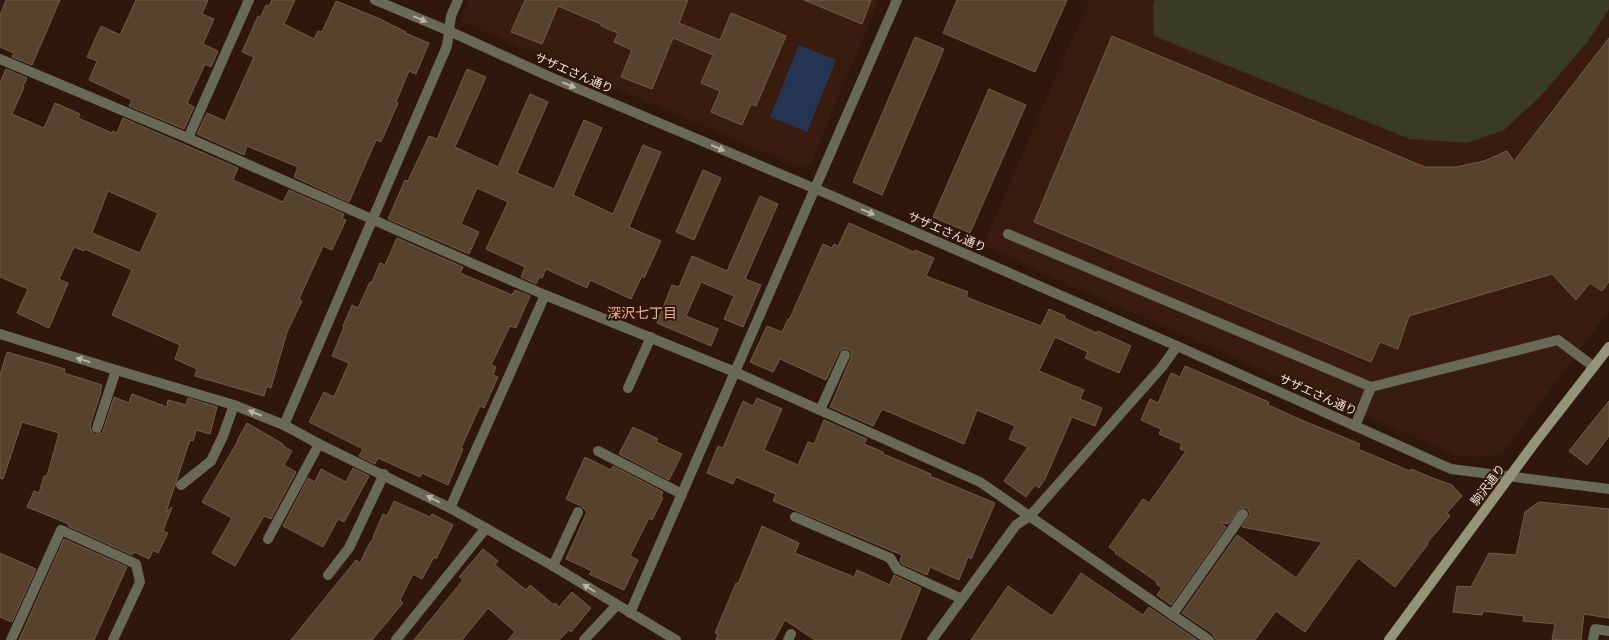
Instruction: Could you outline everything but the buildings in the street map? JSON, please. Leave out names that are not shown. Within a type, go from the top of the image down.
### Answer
[{"type":"main road","name":"駒沢通り","points":[[1389,640],[1510,476],[1609,348]]},
{"type":"street","points":[[188,138],[249,0]]},
{"type":"street","name":"サザエさん通り","points":[[375,0],[1177,346],[1451,470],[1609,489]]},
{"type":"street","points":[[284,425],[447,46],[451,16],[458,0]]},
{"type":"street","points":[[630,613],[897,0]]},
{"type":"street","points":[[0,59],[188,138],[545,295],[735,372],[980,482],[1209,640]]},
{"type":"street","points":[[1008,234],[1371,387],[1558,340],[1594,367]]},
{"type":"street","points":[[450,508],[545,295]]},
{"type":"street","points":[[0,334],[234,405],[284,425],[318,444],[384,474],[450,508],[553,566],[676,640]]},
{"type":"street","points":[[628,388],[651,337]]},
{"type":"street","points":[[932,640],[1016,525],[1030,516],[1162,367],[1177,346]]},
{"type":"street","points":[[820,410],[845,355]]},
{"type":"street","points":[[96,428],[116,370]]},
{"type":"street","points":[[1355,426],[1371,387]]},
{"type":"street","points":[[181,485],[211,461],[223,436],[234,405]]},
{"type":"street","points":[[268,539],[318,444]]},
{"type":"street","points":[[598,451],[682,494]]},
{"type":"street","points":[[328,576],[349,548],[384,474]]},
{"type":"street","points":[[553,566],[578,512]]},
{"type":"street","points":[[1172,615],[1243,514]]},
{"type":"street","points":[[796,517],[890,558],[897,570],[962,599]]},
{"type":"street","points":[[396,640],[486,528]]},
{"type":"street","points":[[11,640],[61,530],[136,564],[140,582],[113,640]]},
{"type":"street","points":[[584,640],[617,605]]},
{"type":"street","points":[[1593,640],[1594,629],[1609,631]]},
{"type":"shaded area","points":[[469,0],[879,0],[811,163],[798,167],[460,21]]},
{"type":"shaded area","points":[[1089,0],[1609,0],[1609,311],[1502,454],[1480,457],[1456,456],[983,246]]},
{"type":"green space","points":[[1155,0],[1609,0],[1609,9],[1588,41],[1540,97],[1504,130],[1467,143],[1410,139],[1154,36],[1153,3]]},
{"type":"water","points":[[799,45],[836,60],[807,132],[770,117]]},
{"type":"district","name":"深沢七丁目","points":[[642,313]]}]
